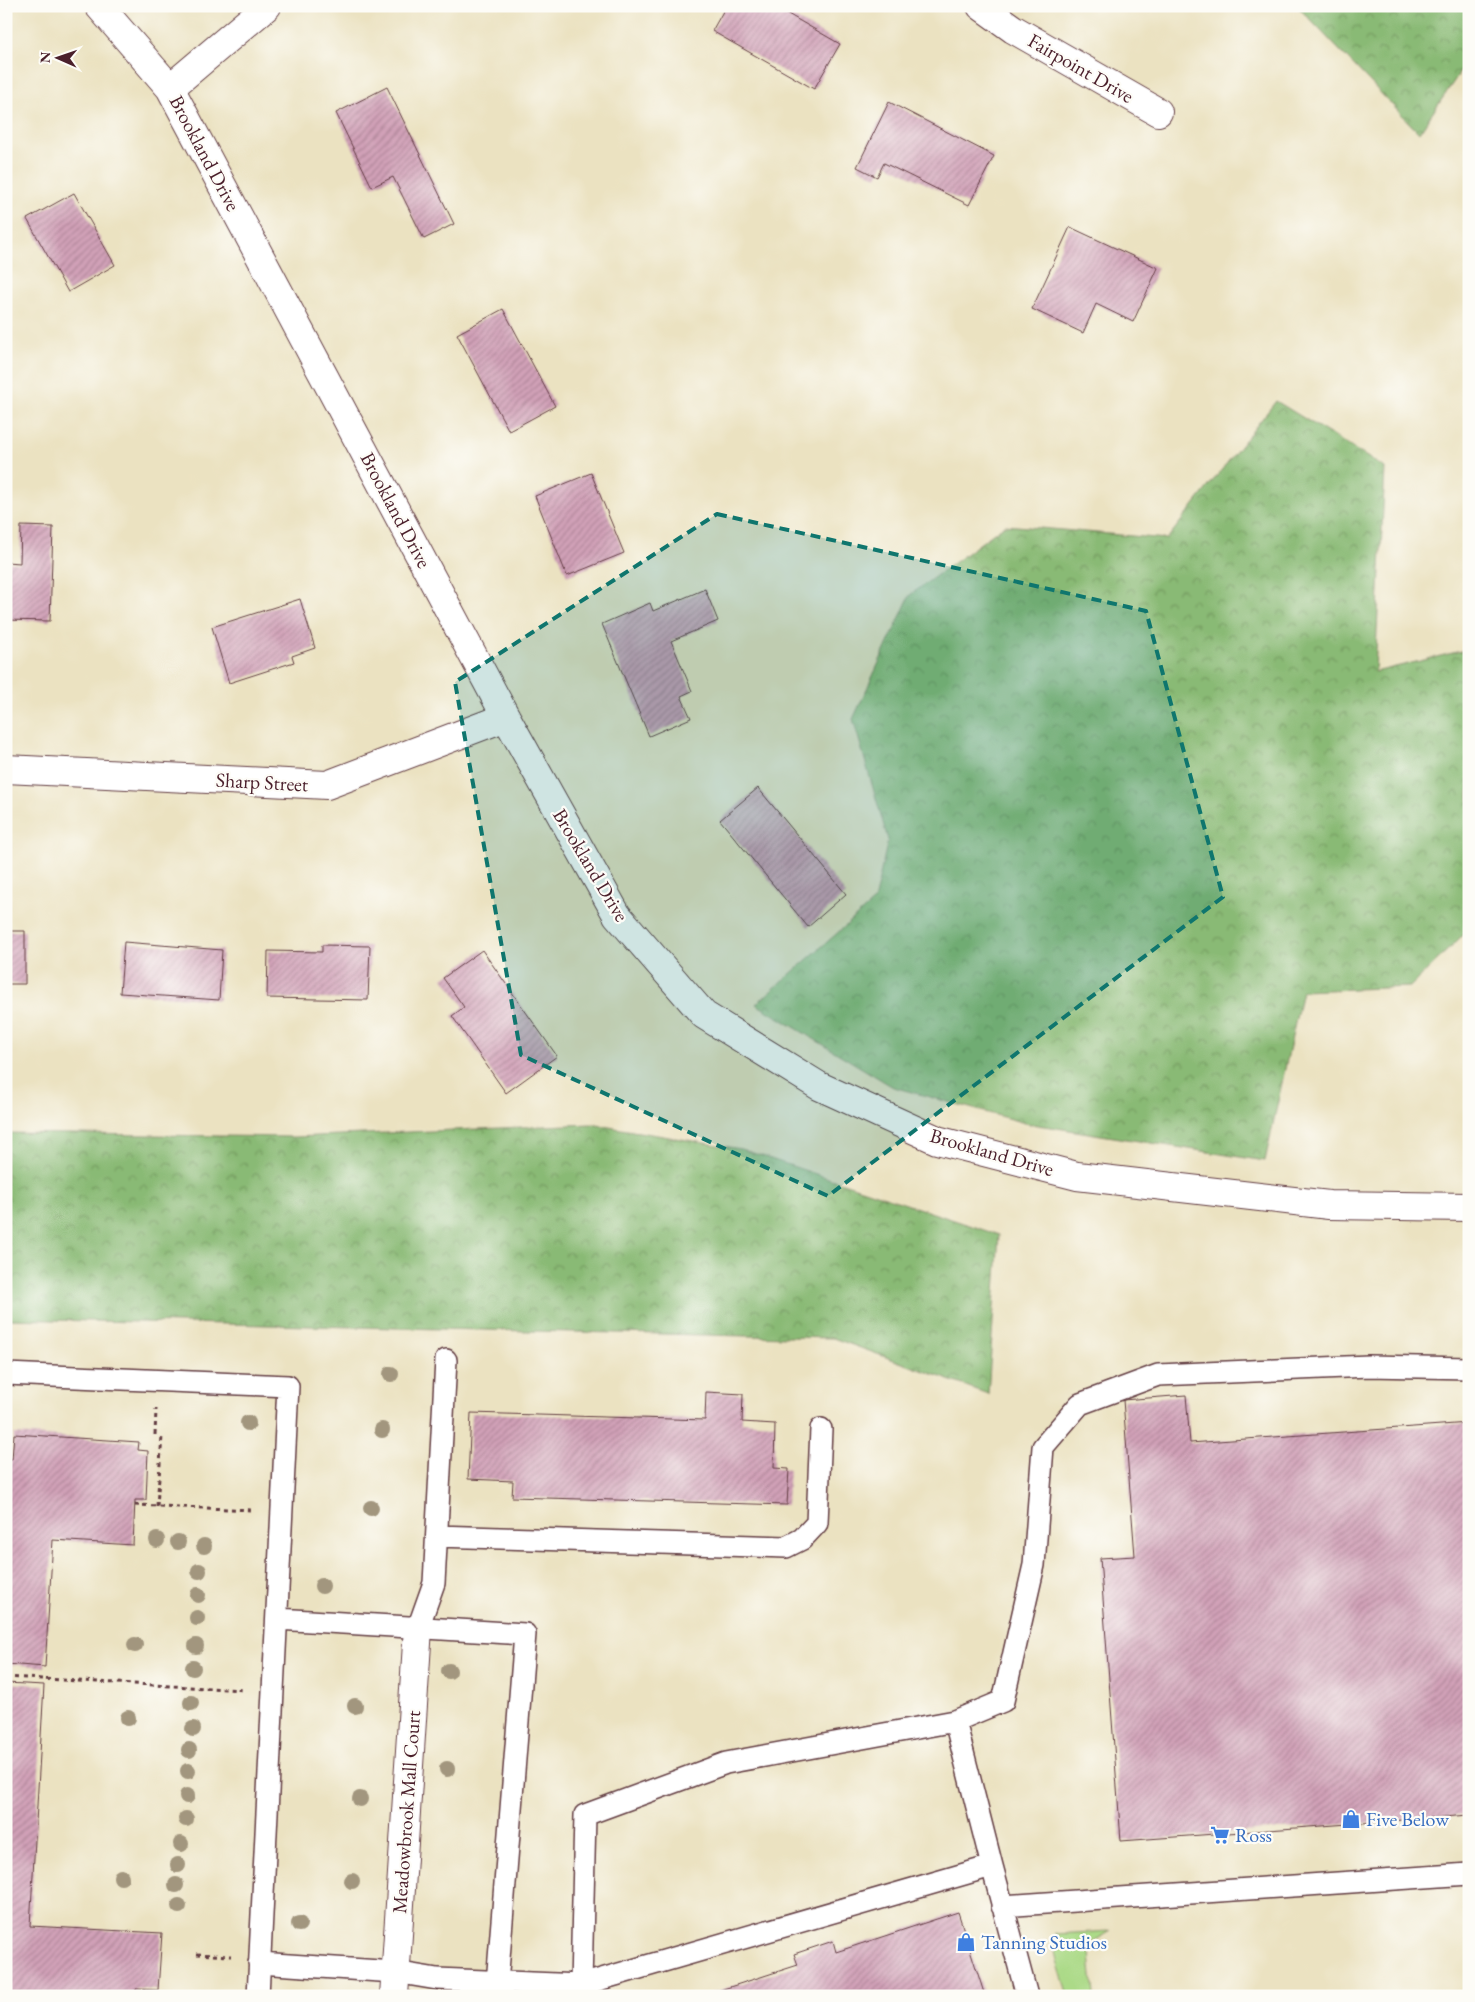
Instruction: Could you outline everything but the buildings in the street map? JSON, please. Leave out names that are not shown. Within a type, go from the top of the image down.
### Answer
[{"type":"street","name":"Brookland Drive","points":[[99,6],[170,88],[506,717],[617,915],[704,1015],[819,1086],[937,1140],[1077,1176],[1329,1205],[1469,1207]]},
{"type":"street","points":[[170,88],[268,6]]},
{"type":"street","name":"Fairpoint Drive","points":[[981,6],[1013,30],[1158,112]]},
{"type":"street","name":"Sharp Street","points":[[6,769],[327,785],[506,717]]},
{"type":"street","name":"Meadowbrook Mall Court","points":[[395,1984],[418,1628]]},
{"type":"lane","points":[[418,1628],[434,1583],[446,1360]]},
{"type":"lane","points":[[581,1985],[585,1815],[726,1763],[955,1721],[1003,1700],[1034,1565],[1043,1446],[1080,1404],[1158,1375],[1369,1366],[1469,1368]]},
{"type":"lane","points":[[6,1374],[288,1386],[258,1996]]},
{"type":"lane","points":[[436,1536],[786,1547],[802,1539],[817,1523],[821,1428]]},
{"type":"lane","points":[[277,1619],[525,1634],[497,1989]]},
{"type":"lane","points":[[955,1721],[1027,1996]]},
{"type":"lane","points":[[259,1964],[395,1984],[437,1979],[497,1989],[581,1985],[992,1866]]},
{"type":"lane","points":[[1002,1906],[1469,1874]]},
{"type":"path","points":[[157,1506],[162,1436]]},
{"type":"path","points":[[135,1505],[224,1509]]},
{"type":"path","points":[[6,1677],[213,1688]]},
{"type":"highlighted area","points":[[717,514],[1146,611],[1223,897],[828,1196],[521,1055],[455,682]]},
{"type":"green space","points":[[1297,6],[1469,6],[1469,59],[1419,133]]},
{"type":"green space","points":[[1276,401],[1385,468],[1375,672],[1469,649],[1469,929],[1410,987],[1302,991],[1265,1161],[1025,1123],[893,1087],[756,1004],[874,901],[888,840],[853,719],[910,595],[1005,525],[1167,539]]},
{"type":"green space","points":[[591,1124],[741,1149],[999,1235],[988,1394],[833,1338],[6,1319],[6,1133],[294,1137]]},
{"type":"green space","points":[[1111,1931],[1089,1944],[1094,1996],[1068,1996],[1054,1947],[1055,1934]]},
{"type":"place","name":"Five Below","points":[[1351,1819]]},
{"type":"place","name":"Ross","points":[[1220,1835]]},
{"type":"place","name":"Tanning Studios","points":[[966,1942]]}]
